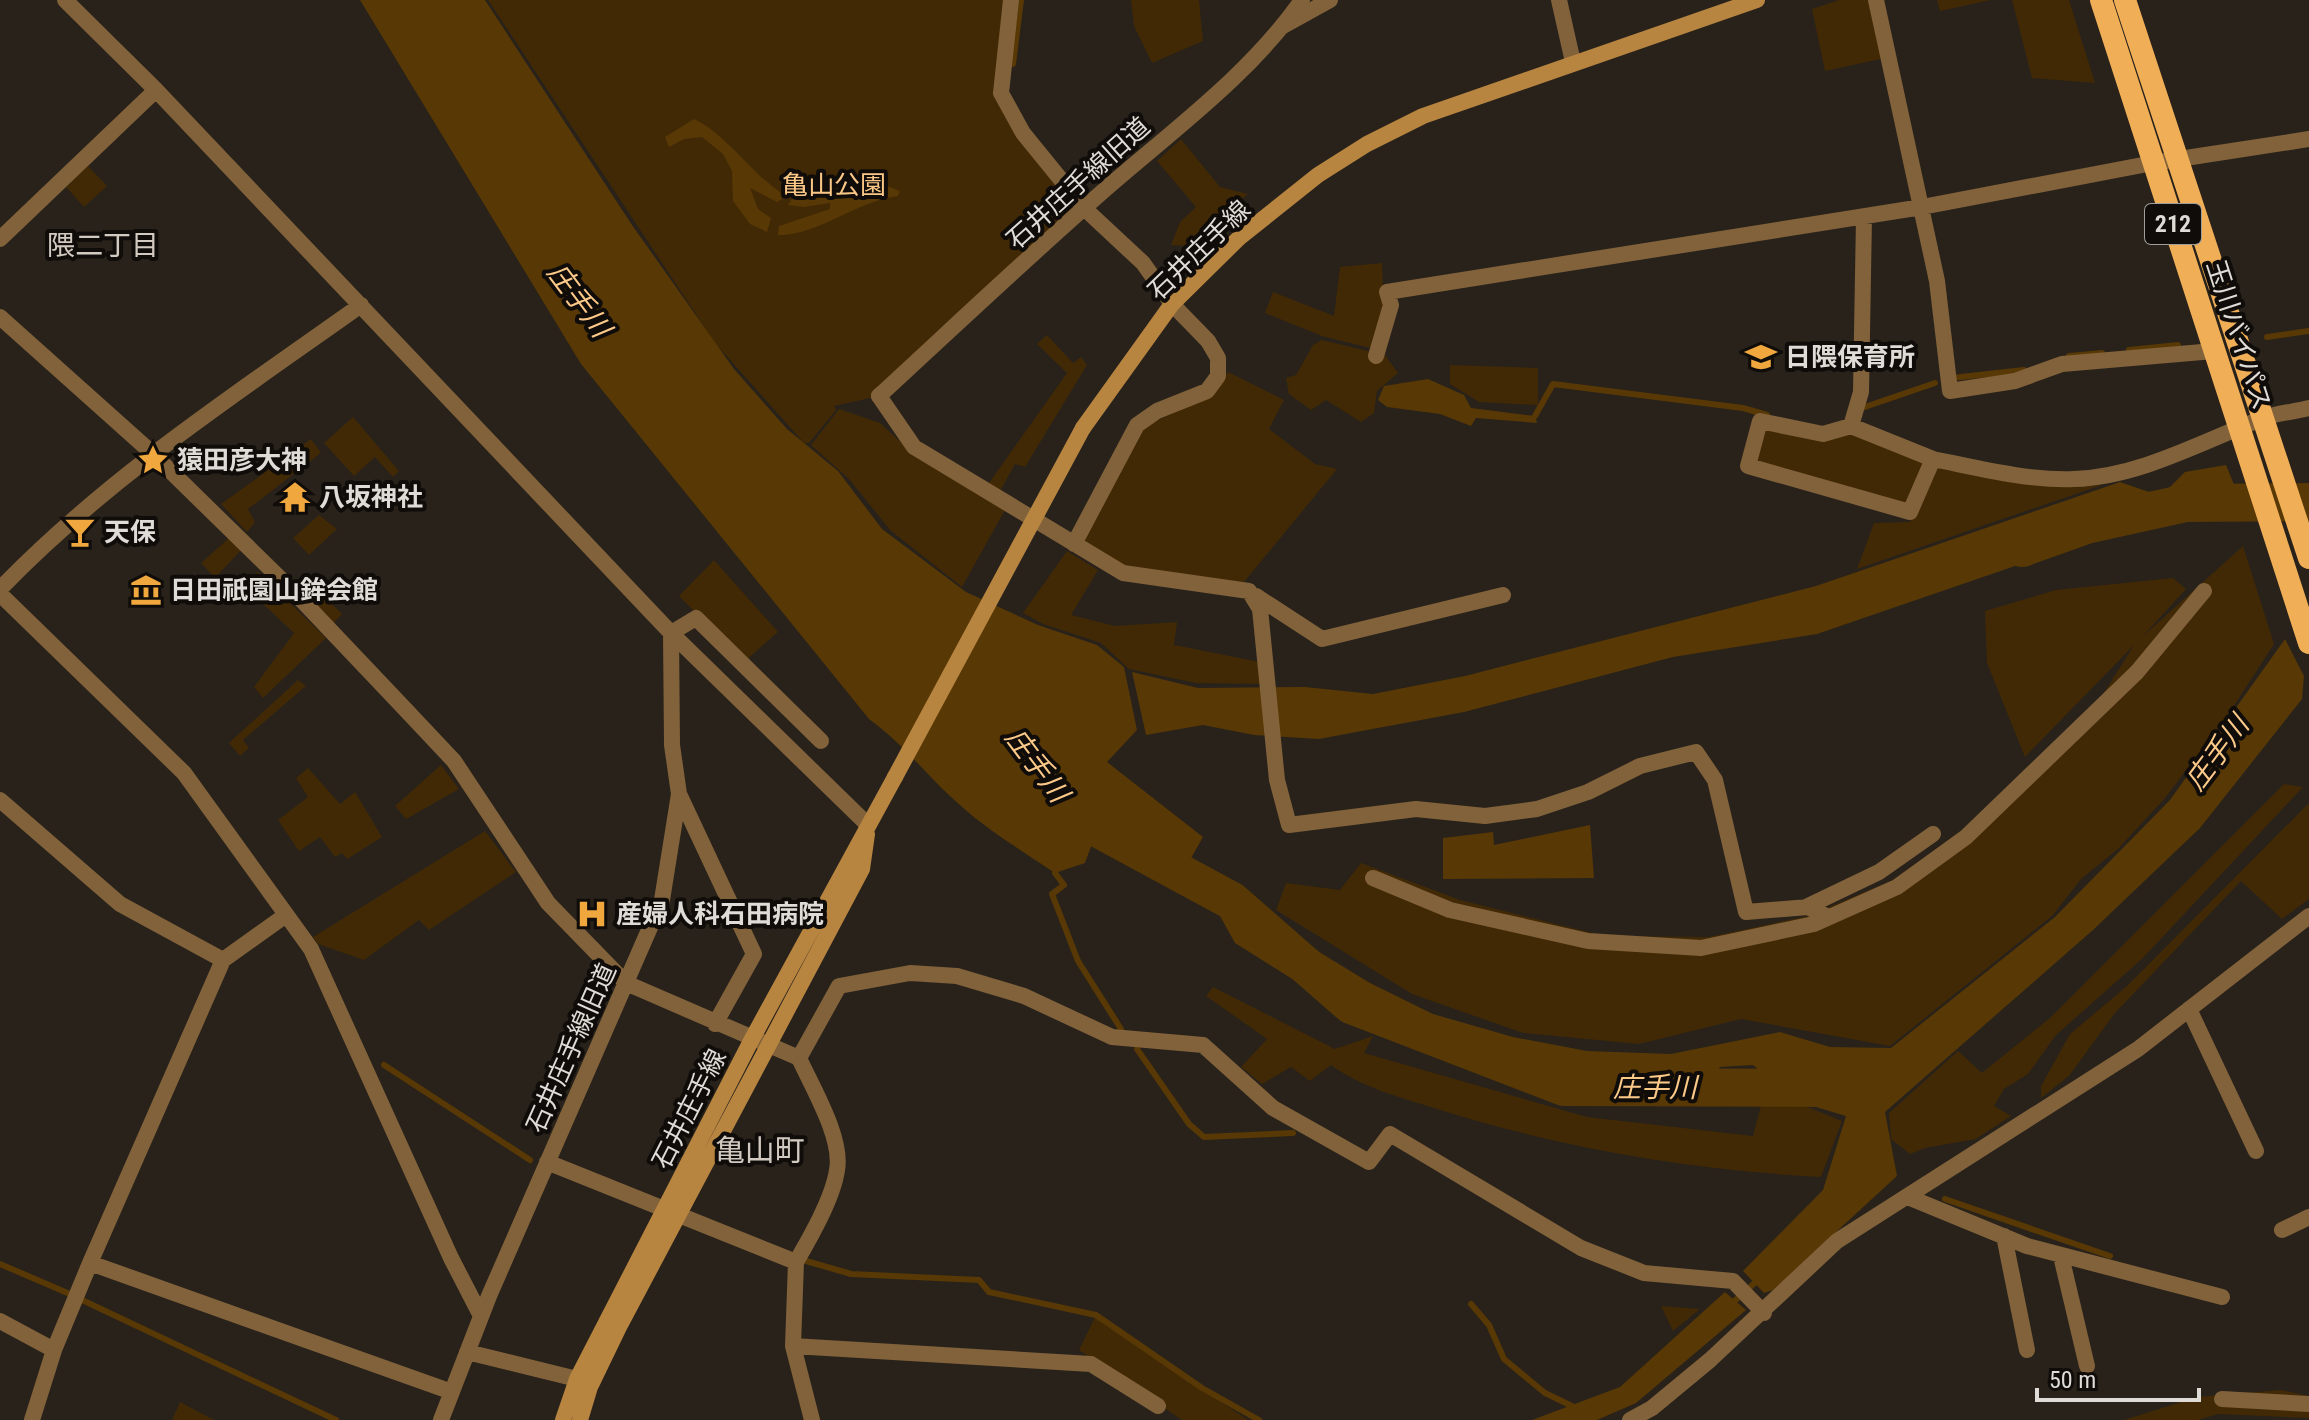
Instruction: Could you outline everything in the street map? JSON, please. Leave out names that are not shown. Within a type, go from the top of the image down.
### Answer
[{"type":"highway","name":"玉川バイパス","points":[[2101,0],[2309,643]]},
{"type":"highway","name":"玉川バイパス","points":[[2125,0],[2309,558]]},
{"type":"main road","name":"石井庄手線","points":[[563,1420],[577,1379],[672,1210],[759,1042],[862,869],[868,825],[1083,428],[1172,304],[1239,238],[1318,175],[1367,144],[1423,116],[1757,0]]},
{"type":"main road","name":"石井庄手線","points":[[580,1420],[590,1387],[672,1210]]},
{"type":"street","points":[[65,0],[156,90],[671,633],[868,825]]},
{"type":"street","points":[[1011,0],[1001,93],[1027,139],[1084,208],[1143,263],[1172,304],[1208,341],[1218,358],[1218,376],[1207,391],[1157,411],[1137,425],[1074,544],[1123,573],[1249,591],[1322,639],[1503,595]]},
{"type":"street","name":"石井庄手線旧道","points":[[1074,544],[914,447],[879,396],[1084,208],[1236,75],[1283,26],[1302,0]]},
{"type":"street","points":[[1283,26],[1330,0]]},
{"type":"street","points":[[1559,0],[1573,62]]},
{"type":"street","points":[[1876,0],[1937,281],[1950,391],[2015,381],[2062,364],[2214,351]]},
{"type":"street","points":[[0,239],[156,90]]},
{"type":"street","points":[[1376,356],[1391,305],[1387,292],[1864,217],[2153,163],[2309,139]]},
{"type":"street","points":[[1851,426],[1861,392],[1864,217]]},
{"type":"street","points":[[361,305],[152,453],[40,548],[0,592],[184,773],[311,949],[451,1258],[481,1316]]},
{"type":"street","points":[[0,317],[152,453],[294,592],[454,761],[548,903],[626,983],[799,1058],[832,1131],[838,1169],[811,1237],[796,1262],[793,1346],[812,1420]]},
{"type":"street","points":[[1933,459],[1910,512],[1748,466],[1760,421],[1823,434],[1851,426],[1933,459],[1993,471],[2072,479],[2138,466],[2243,438],[2264,417],[2309,408]]},
{"type":"street","points":[[1249,591],[1260,609],[1277,780],[1289,825],[1416,809],[1485,816],[1537,809],[1588,792],[1640,766],[1696,752],[1715,780],[1746,912],[1806,907],[1879,872],[1933,834]]},
{"type":"street","points":[[1373,878],[1450,910],[1588,941],[1701,948],[1773,934],[1828,917],[1897,887],[1966,837],[2137,672],[2204,591]]},
{"type":"street","points":[[671,633],[696,618],[821,741]]},
{"type":"street","name":"石井庄手線旧道","points":[[441,1420],[481,1316],[662,900],[679,794],[672,745],[671,633]]},
{"type":"street","points":[[679,794],[754,954],[715,1024]]},
{"type":"street","points":[[0,800],[120,904],[223,960]]},
{"type":"street","points":[[1806,907],[1828,917]]},
{"type":"street","points":[[32,1420],[54,1350],[90,1263],[223,960],[286,915]]},
{"type":"street","points":[[1630,1420],[1656,1414],[1837,1241],[2138,1049],[2309,916]]},
{"type":"street","points":[[799,1058],[839,986],[910,973],[957,976],[1024,996],[1112,1037],[1203,1045],[1273,1108],[1369,1162],[1390,1134],[1581,1248],[1644,1273],[1733,1281],[1764,1313]]},
{"type":"street","points":[[2189,1009],[2256,1151]]},
{"type":"street","points":[[547,1162],[796,1262]]},
{"type":"street","points":[[1908,1197],[2061,1256],[2222,1297]]},
{"type":"street","points":[[2282,1230],[2309,1217]]},
{"type":"street","points":[[2004,1236],[2027,1350]]},
{"type":"street","points":[[2061,1256],[2087,1366]]},
{"type":"street","points":[[90,1263],[452,1392]]},
{"type":"street","points":[[0,1321],[54,1350]]},
{"type":"street","points":[[793,1346],[1091,1364],[1158,1406]]},
{"type":"street","points":[[467,1352],[577,1379]]},
{"type":"street","points":[[2222,1399],[2309,1404]]},
{"type":"green space","name":"亀山公園","points":[[488,0],[1007,0],[1001,93],[1084,208],[879,396],[834,406],[836,410],[809,443],[804,443],[715,343]]},
{"type":"green space","points":[[1131,0],[1199,0],[1203,41],[1152,63],[1134,26]]},
{"type":"green space","points":[[1839,0],[1869,0],[1885,58],[1825,71],[1812,9]]},
{"type":"green space","points":[[1937,0],[1991,0],[1940,11]]},
{"type":"green space","points":[[2012,0],[2069,0],[2095,83],[2032,78]]},
{"type":"green space","points":[[1181,139],[1220,187],[1248,194],[1186,246],[1171,245],[1180,222],[1196,207],[1157,161]]},
{"type":"green space","points":[[88,166],[107,186],[84,207],[66,187]]},
{"type":"green space","points":[[1382,263],[1384,310],[1374,349],[1322,336],[1265,313],[1273,292],[1334,316],[1340,267]]},
{"type":"green space","points":[[1047,335],[1073,363],[1081,357],[1087,365],[1025,467],[1015,464],[1000,491],[989,483],[1067,373],[1037,344]]},
{"type":"green space","points":[[1322,340],[1385,355],[1398,373],[1377,391],[1374,413],[1361,422],[1326,400],[1311,410],[1289,394],[1286,378],[1296,375],[1313,345]]},
{"type":"green space","points":[[1450,365],[1538,368],[1538,405],[1479,402],[1450,384]]},
{"type":"green space","points":[[1228,372],[1284,400],[1269,429],[1315,464],[1337,469],[1244,582],[1128,569],[1082,541],[1141,428],[1214,394]]},
{"type":"green space","points":[[839,409],[880,423],[914,454],[1005,510],[962,587],[890,530],[850,480],[811,445]]},
{"type":"green space","points":[[353,417],[399,471],[393,477],[375,457],[354,476],[324,443]]},
{"type":"green space","points":[[1762,424],[1850,432],[1929,461],[1909,508],[1751,466]]},
{"type":"green space","points":[[311,439],[321,453],[248,509],[255,522],[247,532],[221,504]]},
{"type":"green space","points":[[1939,466],[2070,486],[2102,485],[1857,569],[1874,523],[1910,522]]},
{"type":"green space","points":[[319,515],[337,529],[309,555],[293,538]]},
{"type":"green space","points":[[229,538],[241,550],[215,578],[201,563]]},
{"type":"green space","points":[[2243,546],[2274,644],[2230,712],[2165,798],[2118,849],[2081,879],[2053,915],[1890,1046],[1741,1019],[1639,1044],[1523,1033],[1412,994],[1276,910],[1286,883],[1340,890],[1361,863],[1460,900],[1604,936],[1709,937],[1808,916],[1893,880],[1972,823],[2102,696],[2134,645],[2025,757],[1987,663],[1985,611],[2056,590],[2173,578],[2186,589],[2143,636]]},
{"type":"green space","points":[[1067,551],[1098,570],[1071,615],[1115,626],[1177,622],[1174,645],[1260,662],[1264,684],[1196,683],[1129,669],[1101,643],[1043,624],[1023,613]]},
{"type":"green space","points":[[714,560],[778,632],[744,662],[679,596]]},
{"type":"green space","points":[[258,572],[326,638],[263,698],[254,687],[294,633],[244,586]]},
{"type":"green space","points":[[313,585],[342,614],[334,623],[306,593]]},
{"type":"green space","points":[[298,680],[306,686],[243,740],[249,748],[240,756],[229,743]]},
{"type":"green space","points":[[441,765],[459,789],[406,819],[395,806]]},
{"type":"green space","points":[[308,768],[340,804],[355,792],[382,837],[347,859],[342,853],[335,857],[320,837],[299,851],[278,820],[308,797],[296,778]]},
{"type":"green space","points":[[2284,784],[2303,787],[2142,959],[2056,1035],[2028,1074],[2004,1089],[1994,1106],[2011,1116],[1976,1139],[1925,1148],[1910,1154],[1891,1139],[1889,1113],[1958,1051],[1982,1073],[2051,1017]]},
{"type":"green space","points":[[2309,803],[2309,899],[2282,919],[2241,881],[2115,1013],[2069,1076],[2041,1098],[2041,1086],[2070,1034],[2127,986]]},
{"type":"green space","points":[[485,831],[516,872],[429,930],[419,920],[364,960],[318,944],[313,937]]},
{"type":"green space","points":[[1213,987],[1335,1049],[1373,1036],[1364,1053],[1587,1117],[1753,1136],[1763,1098],[1778,1095],[1842,1121],[1821,1177],[1772,1174],[1675,1163],[1531,1135],[1395,1096],[1356,1080],[1331,1065],[1310,1081],[1291,1067],[1262,1084],[1241,1067],[1267,1039],[1206,996]]},
{"type":"green space","points":[[1661,1306],[1700,1309],[1673,1331]]},
{"type":"green space","points":[[1095,1317],[1248,1420],[1182,1420],[1079,1350]]},
{"type":"green space","points":[[2281,1390],[2309,1396],[2309,1418],[2218,1414],[2198,1420],[2124,1420],[2197,1397]]},
{"type":"green space","points":[[180,1402],[214,1420],[172,1420]]},
{"type":"water","points":[[360,0],[485,0],[632,225],[734,369],[787,429],[838,471],[882,529],[966,592],[1038,625],[1097,645],[1124,667],[1137,730],[1107,762],[1203,837],[1186,867],[1164,849],[1111,825],[1093,841],[1085,863],[1055,873],[974,817],[892,737],[869,719],[581,364]]},
{"type":"water","points":[[694,119],[717,134],[780,192],[782,199],[777,202],[750,188],[758,209],[771,218],[767,232],[750,224],[733,201],[732,171],[723,154],[702,137],[684,139],[669,147],[665,137]]},
{"type":"water","points":[[877,182],[900,191],[898,196],[867,204],[808,230],[778,235],[779,226],[830,209],[830,203],[804,207],[788,205],[795,194],[810,196],[831,187]]},
{"type":"water","points":[[1428,379],[1464,395],[1471,408],[1535,416],[1537,423],[1476,418],[1471,426],[1440,414],[1387,407],[1378,400],[1384,386]]},
{"type":"water","points":[[2226,465],[2242,504],[2212,507],[2192,515],[2124,511],[2082,519],[2038,558],[1817,634],[1673,657],[1464,712],[1319,739],[1254,735],[1203,725],[1146,735],[1132,672],[1198,688],[1305,687],[1373,694],[1465,676],[1816,586],[2120,482],[2161,496],[2185,472]]},
{"type":"water","points":[[2285,639],[2304,676],[2302,699],[2200,828],[2093,930],[1885,1112],[1897,1176],[1773,1290],[1764,1293],[1743,1271],[1823,1190],[1846,1116],[1799,1102],[1753,1065],[1719,1067],[1735,1098],[1577,1075],[1506,1056],[1297,982],[1235,943],[1210,898],[1247,901],[1260,935],[1316,950],[1370,983],[1433,1014],[1513,1037],[1587,1051],[1671,1054],[1780,1032],[1830,1047],[1891,1048],[2055,917],[2170,800]]},
{"type":"water","points":[[1590,825],[1594,878],[1443,879],[1443,838],[1493,832],[1494,845]]},
{"type":"water","points":[[1725,1292],[1746,1310],[1636,1403],[1597,1420],[1532,1420],[1620,1387]]},
{"type":"waterway","points":[[1013,64],[1021,0]]},
{"type":"waterway","points":[[2267,337],[2309,331]]},
{"type":"waterway","points":[[2129,350],[2178,345]]},
{"type":"waterway","points":[[2069,356],[2102,353]]},
{"type":"waterway","points":[[1952,378],[2024,370]]},
{"type":"waterway","points":[[1859,409],[1935,383]]},
{"type":"waterway","points":[[1535,416],[1553,384],[1743,408],[1767,415]]},
{"type":"waterway","name":"庄手川","points":[[2022,548],[2086,525],[2186,503],[2309,502]]},
{"type":"waterway","name":"庄手川","points":[[1064,802],[1073,815],[1232,901],[1351,1005],[1564,1087],[1832,1088]]},
{"type":"waterway","points":[[1055,873],[1064,885],[1052,894],[1078,961],[1121,1029]]},
{"type":"waterway","points":[[1137,1049],[1189,1124],[1204,1137],[1293,1133]]},
{"type":"waterway","points":[[384,1065],[530,1160]]},
{"type":"waterway","points":[[1945,1199],[2110,1256]]},
{"type":"waterway","points":[[806,1261],[851,1274],[979,1280],[989,1292],[1096,1315],[1202,1388],[1259,1420]]},
{"type":"waterway","points":[[0,1264],[70,1294]]},
{"type":"waterway","points":[[1729,1306],[1759,1279]]},
{"type":"waterway","points":[[82,1300],[336,1420]]},
{"type":"waterway","points":[[1471,1304],[1489,1325],[1504,1359],[1545,1393],[1576,1408]]},
{"type":"place","name":"日隈保育所","points":[[1761,357]]},
{"type":"place","name":"猿田彦大神","points":[[153,460]]},
{"type":"place","name":"八坂神社","points":[[295,497]]},
{"type":"place","name":"天保","points":[[80,532]]},
{"type":"place","name":"日田祇園山鉾会館","points":[[146,590]]},
{"type":"place","name":"産婦人科石田病院","points":[[592,914]]},
{"type":"district","name":"隈二丁目","points":[[103,245]]},
{"type":"district","name":"亀山町","points":[[760,1150]]}]
